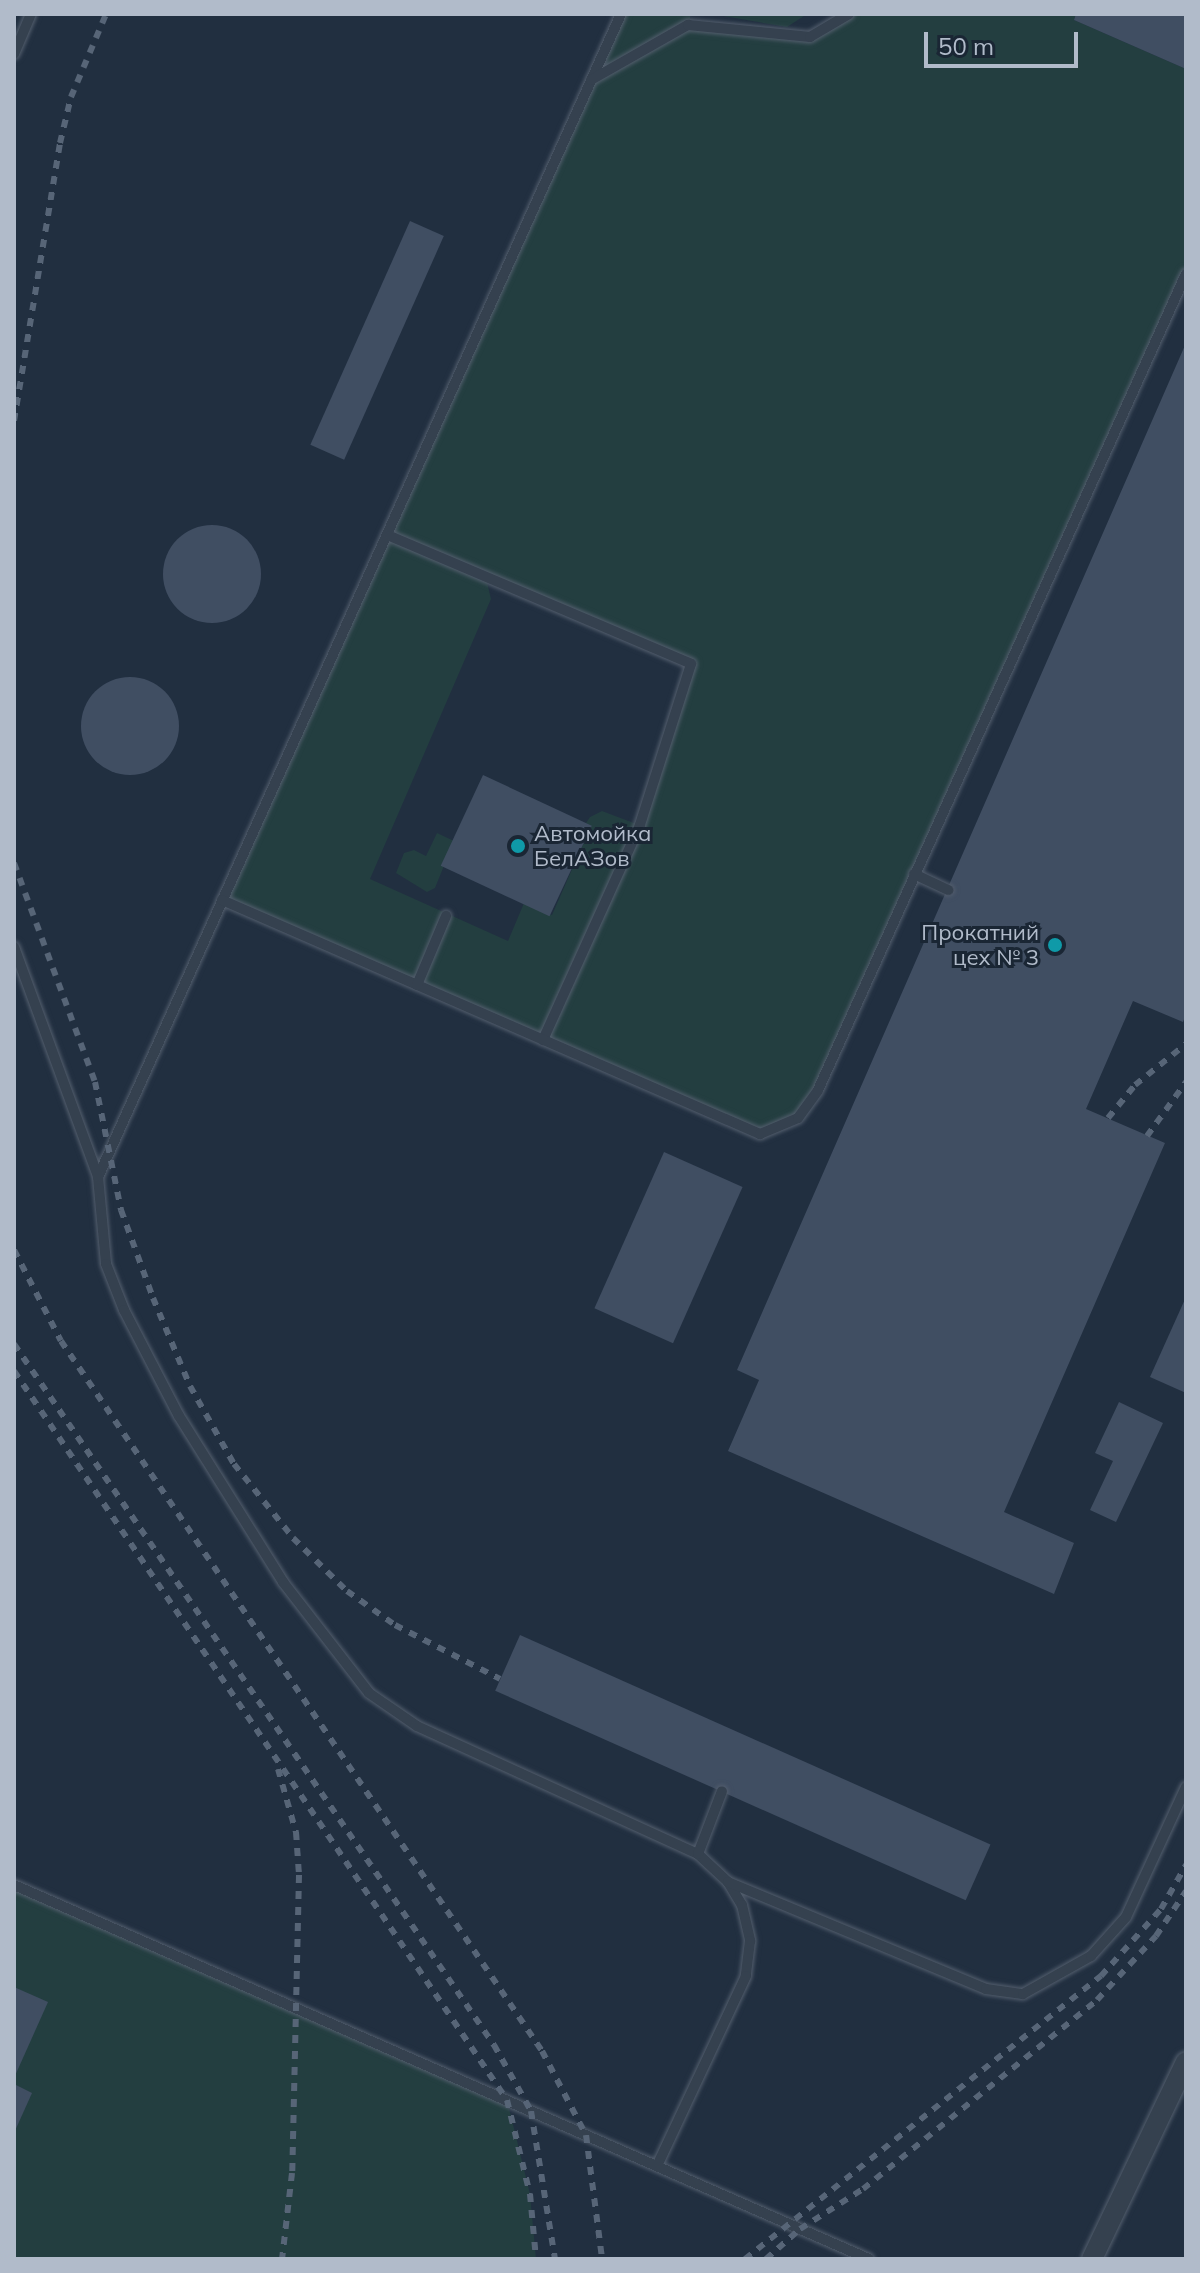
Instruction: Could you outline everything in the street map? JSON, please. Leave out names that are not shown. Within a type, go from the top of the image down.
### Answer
[{"type":"street","points":[[1092,2259],[1186,2062]]},
{"type":"lane","points":[[14,54],[31,14]]},
{"type":"lane","points":[[98,1177],[390,536],[621,14]]},
{"type":"lane","points":[[591,80],[689,20],[810,37],[849,14]]},
{"type":"lane","points":[[222,900],[760,1134],[798,1118],[818,1090],[1186,274]]},
{"type":"lane","points":[[390,536],[691,664],[640,825],[543,1040]]},
{"type":"lane","points":[[914,874],[949,890]]},
{"type":"lane","points":[[417,985],[446,916]]},
{"type":"lane","points":[[14,947],[98,1177],[106,1264],[130,1323],[179,1416],[283,1582],[369,1693],[417,1726],[698,1854],[728,1882],[742,1905],[750,1941],[746,1976],[657,2166]]},
{"type":"lane","points":[[728,1882],[986,1989],[1023,1994],[1091,1956],[1126,1917],[1186,1787]]},
{"type":"lane","points":[[698,1854],[722,1791]]},
{"type":"lane","points":[[14,1885],[869,2259]]},
{"type":"green space","points":[[621,14],[691,14],[688,25],[809,37],[849,14],[1076,14],[1074,20],[1186,69],[1186,266],[818,1090],[798,1118],[760,1134],[222,900]],"holes":[[[486,578],[690,664],[639,825],[602,811],[590,817],[586,823],[591,826],[552,915],[524,903],[508,941],[370,879],[491,599]]]},
{"type":"green space","points":[[712,14],[807,14],[787,27]]},
{"type":"green space","points":[[437,833],[454,841],[435,888],[427,892],[396,873],[404,853],[414,850],[426,856]]},
{"type":"green space","points":[[14,1885],[507,2100],[530,2194],[536,2259],[14,2259]]},
{"type":"building","points":[[1076,14],[1186,14],[1186,69],[1074,20]]},
{"type":"building","points":[[410,221],[444,236],[344,460],[310,445]]},
{"type":"building","name":"Прокатний цех № 3","points":[[1186,343],[1186,1014],[1183,1022],[1133,1001],[1086,1109],[1165,1143],[1004,1512],[1074,1543],[1054,1594],[728,1451],[759,1380],[737,1370]]},
{"type":"building","points":[[212,525],[231,529],[247,539],[257,555],[261,574],[257,593],[247,609],[231,619],[212,623],[193,619],[177,609],[167,593],[163,574],[167,555],[177,539],[193,529]]},
{"type":"building","points":[[130,677],[149,681],[165,691],[175,707],[179,726],[175,745],[165,761],[149,771],[130,775],[111,771],[95,761],[85,745],[81,726],[85,707],[95,691],[111,681]]},
{"type":"building","name":"Автомойка БелАЗов","points":[[483,775],[592,826],[549,916],[441,866]]},
{"type":"building","points":[[664,1152],[743,1187],[673,1343],[594,1308]]},
{"type":"building","points":[[1186,1297],[1186,1393],[1150,1377]]},
{"type":"building","points":[[1119,1402],[1163,1423],[1116,1522],[1090,1510],[1113,1461],[1095,1453]]},
{"type":"building","points":[[520,1635],[990,1844],[966,1900],[495,1691]]},
{"type":"building","points":[[14,1987],[48,2002],[14,2078]]},
{"type":"building","points":[[14,2084],[32,2093],[14,2133]]},
{"type":"railway","points":[[14,421],[60,143],[71,97],[106,14]]},
{"type":"railway","points":[[14,863],[95,1082],[121,1210],[153,1298],[190,1386],[234,1464],[293,1538],[347,1591],[395,1625],[500,1679]]},
{"type":"railway","points":[[1108,1118],[1135,1085],[1186,1044]]},
{"type":"railway","points":[[1147,1136],[1186,1082]]},
{"type":"railway","points":[[14,1250],[61,1341],[542,2051],[586,2135],[602,2259]]},
{"type":"railway","points":[[14,1344],[494,2045],[531,2111],[555,2259]]},
{"type":"railway","points":[[14,1371],[507,2100],[530,2194],[536,2259]]},
{"type":"railway","points":[[278,1769],[296,1832],[299,1875],[292,2173],[282,2259]]},
{"type":"railway","points":[[745,2259],[1101,1976],[1161,1909],[1186,1865]]},
{"type":"railway","points":[[766,2259],[800,2229],[863,2189],[1097,2000],[1156,1936],[1186,1891]]},
{"type":"place","name":"Автомойка БелАЗов","points":[[518,846]]},
{"type":"place","name":"Прокатний цех № 3","points":[[1055,945]]}]
